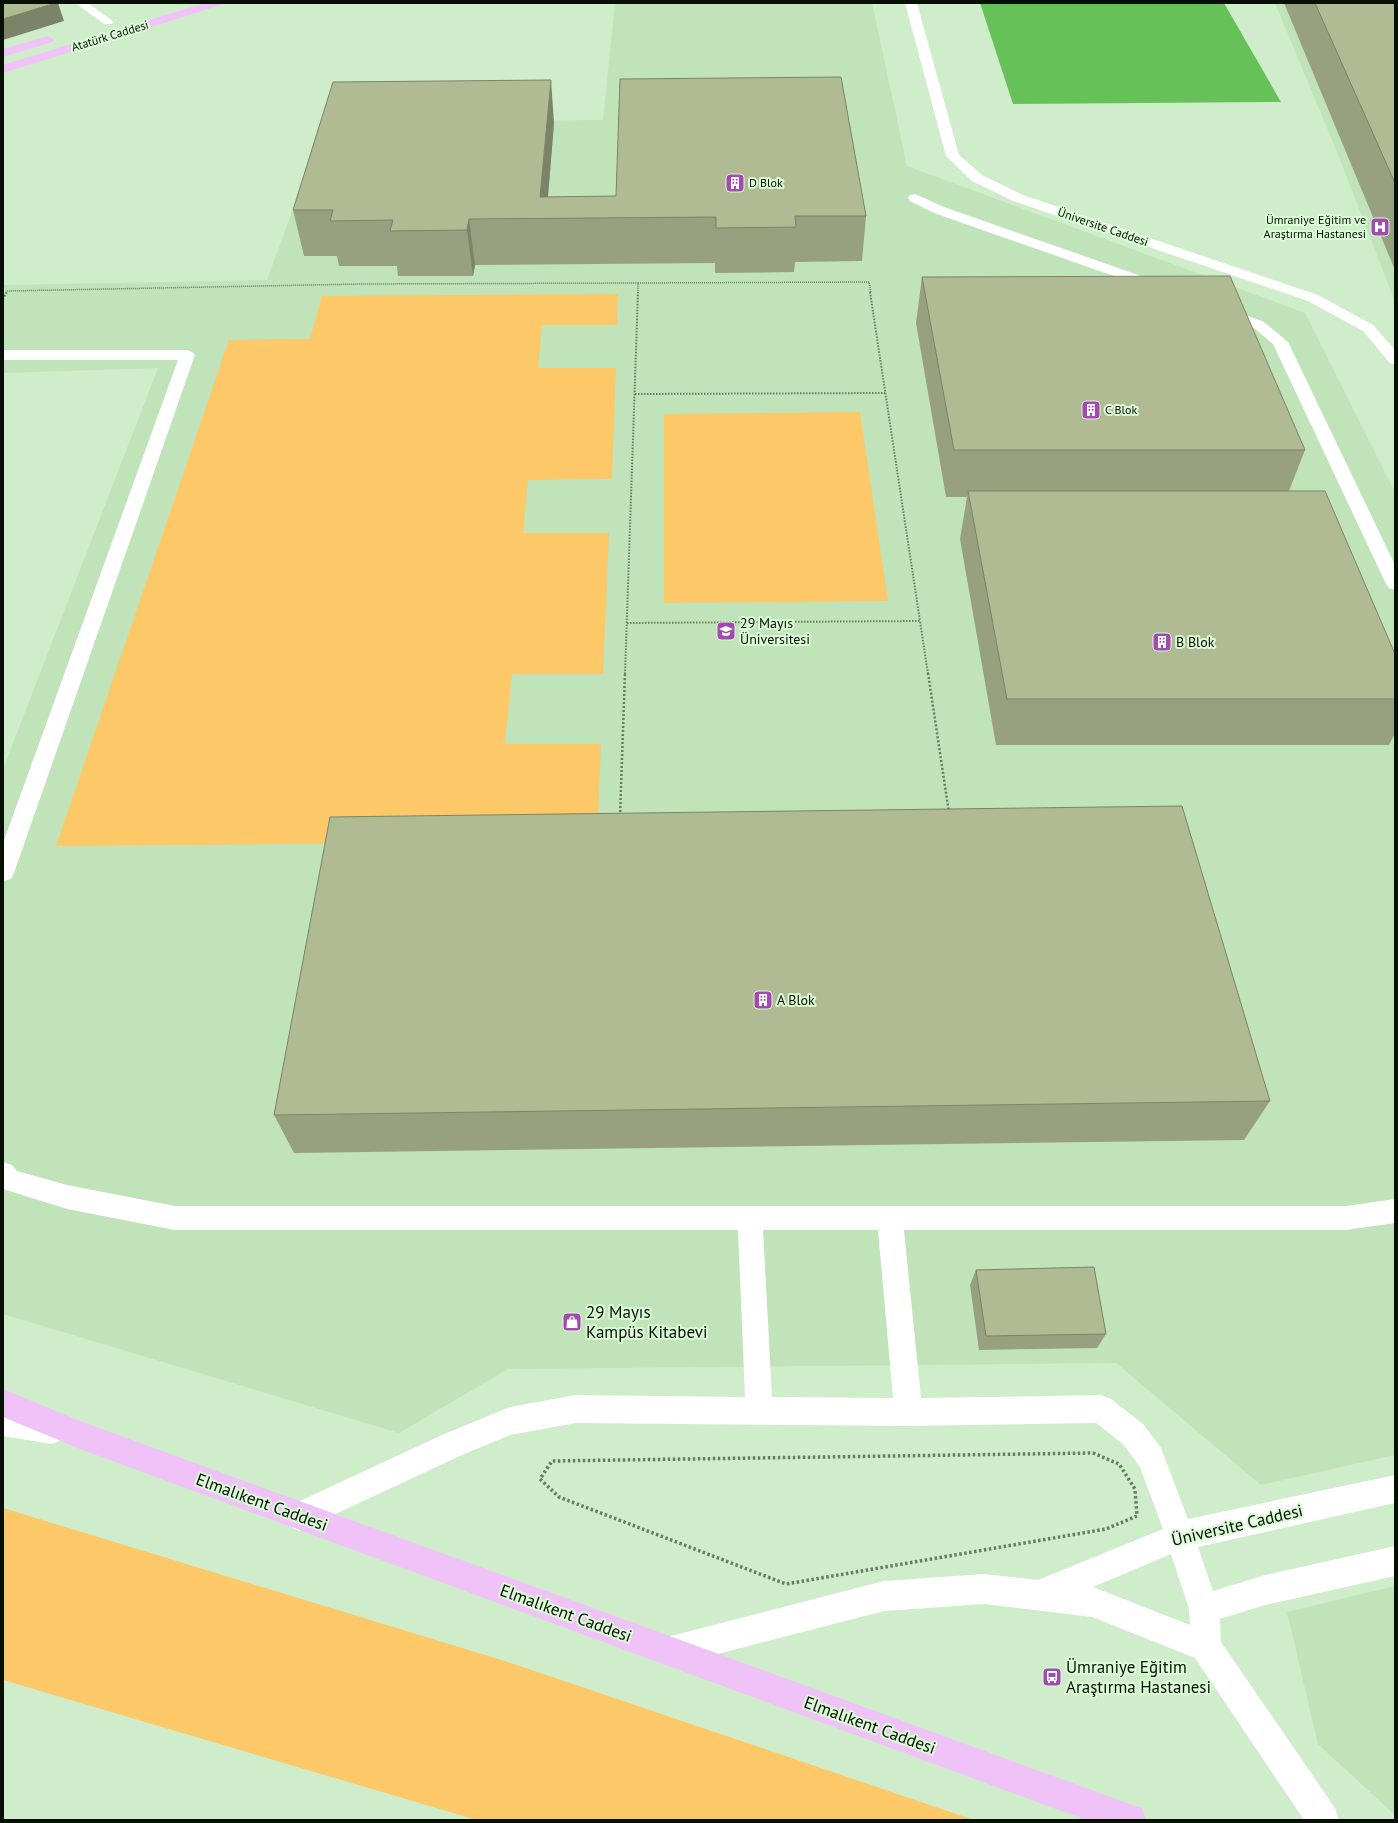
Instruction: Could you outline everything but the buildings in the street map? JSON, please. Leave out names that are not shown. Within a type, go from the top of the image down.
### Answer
[{"type":"main road","name":"Atatürk Caddesi","points":[[3,69],[217,3]]},
{"type":"main road","name":"Atatürk Caddesi","points":[[93,27],[122,18]]},
{"type":"main road","name":"Atatürk Caddesi","points":[[3,53],[55,38]]},
{"type":"main road","name":"Elmalıkent Caddesi","points":[[3,1403],[80,1435],[1130,1820]]},
{"type":"street","points":[[81,3],[108,22]]},
{"type":"street","name":"Üniversite Caddesi","points":[[911,3],[953,156],[977,178],[1018,198],[1313,298],[1368,328],[1395,360]]},
{"type":"street","points":[[915,198],[939,210],[1168,291]]},
{"type":"street","points":[[1205,304],[1259,325],[1280,342],[1395,584]]},
{"type":"street","points":[[3,355],[187,355],[3,873]]},
{"type":"street","points":[[3,1173],[9,1180],[67,1197],[175,1218],[1346,1218],[1395,1211]]},
{"type":"street","points":[[750,1218],[759,1410]]},
{"type":"street","points":[[890,1218],[908,1412]]},
{"type":"street","points":[[299,1516],[452,1445],[510,1422],[576,1409],[908,1412],[1101,1409],[1133,1434],[1151,1458],[1180,1536],[1204,1609],[1206,1647],[1323,1820]]},
{"type":"street","points":[[3,1422],[80,1435]]},
{"type":"street","name":"Üniversite Caddesi","points":[[1040,1594],[1180,1536],[1395,1489]]},
{"type":"street","points":[[1204,1609],[1265,1590],[1395,1560]]},
{"type":"street","points":[[671,1651],[884,1596],[984,1589],[1040,1594],[1092,1602],[1206,1647]]},
{"type":"path","points":[[3,299],[7,291],[361,284],[869,282],[950,818]]},
{"type":"path","points":[[620,821],[638,284]]},
{"type":"path","points":[[635,394],[885,393]]},
{"type":"path","points":[[627,623],[920,621]]},
{"type":"path","points":[[1093,1453],[1119,1464],[1135,1489],[1137,1516],[1106,1529],[786,1584],[559,1497],[540,1479],[552,1460],[1093,1453]]},
{"type":"shaded area","name":"29 Mayıs Üniversitesi","points":[[615,3],[872,3],[907,166],[1305,313],[1395,492],[1395,1455],[1261,1485],[1116,1363],[508,1369],[399,1433],[3,1314],[3,769],[158,368],[3,373],[3,285],[267,280],[325,122],[603,120]]},
{"type":"shaded area","points":[[980,3],[1224,3],[1281,102],[1013,104]]},
{"type":"shaded area","name":"Ümraniye Eğitim ve Araştırma Hastanesi","points":[[1275,3],[1395,3],[1395,302],[1337,152]]},
{"type":"shaded area","points":[[618,294],[617,325],[542,325],[538,368],[616,368],[612,479],[528,480],[523,533],[609,533],[603,674],[512,674],[505,744],[601,744],[597,841],[56,846],[229,340],[310,339],[322,296]]},
{"type":"shaded area","points":[[860,412],[888,601],[664,603],[664,414]]},
{"type":"shaded area","points":[[3,1508],[508,1662],[974,1820],[477,1820],[3,1680]]},
{"type":"shaded area","points":[[1395,1586],[1395,1815],[1318,1744],[1287,1612]]},
{"type":"place","name":"D Blok","points":[[735,183]]},
{"type":"place","name":"Ümraniye Eğitim ve Araştırma Hastanesi","points":[[1380,227]]},
{"type":"place","name":"C Blok","points":[[1091,410]]},
{"type":"place","name":"29 Mayıs Üniversitesi","points":[[726,631]]},
{"type":"place","name":"B Blok","points":[[1162,642]]},
{"type":"place","name":"A Blok","points":[[763,1000]]},
{"type":"place","name":"29 Mayıs Kampüs Kitabevi","points":[[572,1322]]},
{"type":"place","name":"Ümraniye Eğitim Araştırma Hastanesi","points":[[1052,1677]]}]
